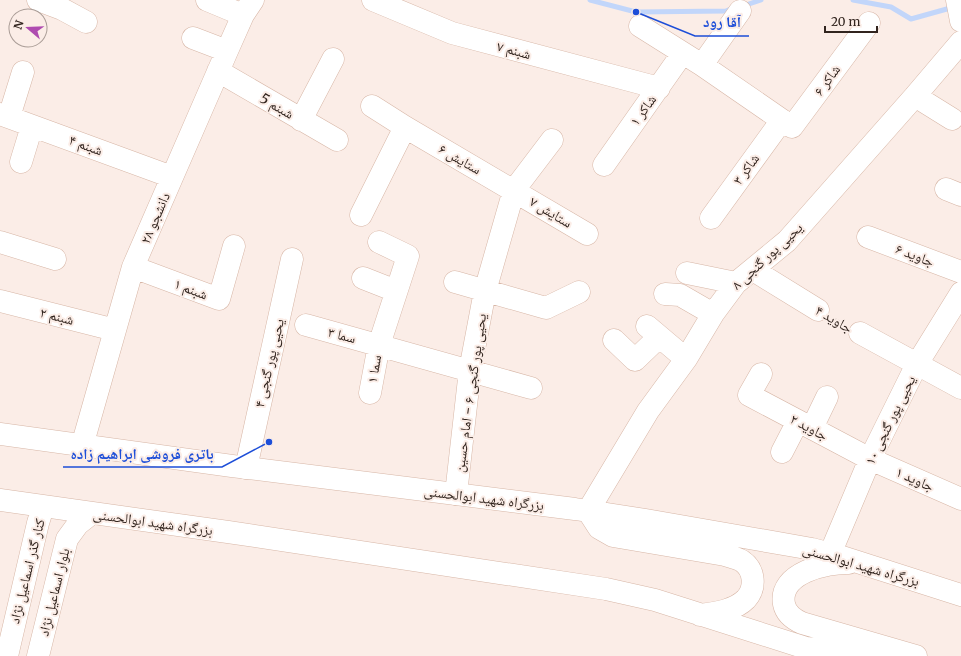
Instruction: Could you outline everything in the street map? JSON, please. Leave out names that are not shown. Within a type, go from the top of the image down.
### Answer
[{"type":"street","points":[[38,0],[63,4],[86,22]]},
{"type":"street","points":[[207,0],[248,8]]},
{"type":"street","name":"شبنم ۷","points":[[373,0],[452,33],[659,88]]},
{"type":"street","points":[[957,0],[961,21]]},
{"type":"street","name":"دانشجو ۲۸","points":[[82,446],[134,267],[227,51],[248,8]]},
{"type":"street","points":[[702,66],[740,11]]},
{"type":"street","name":"شاکر ۶","points":[[782,120],[792,127],[869,23]]},
{"type":"street","points":[[640,26],[782,120]]},
{"type":"street","points":[[193,38],[227,51]]},
{"type":"street","name":"یحیی پور گنجی ۸","points":[[588,511],[648,411],[686,359],[713,314],[736,283],[787,241],[961,42]]},
{"type":"street","name":"شاکر ۱","points":[[604,165],[682,54]]},
{"type":"street","points":[[301,120],[333,59]]},
{"type":"street","points":[[5,116],[23,72]]},
{"type":"street","name":"شبنم 5","points":[[218,72],[337,140]]},
{"type":"street","points":[[915,96],[952,119]]},
{"type":"street","name":"ستایش ۶","points":[[372,106],[405,127],[514,190]]},
{"type":"street","name":"شبنم ۴","points":[[5,116],[172,177]]},
{"type":"street","name":"شاکر ۳","points":[[711,218],[782,120]]},
{"type":"street","points":[[21,162],[32,126]]},
{"type":"street","points":[[361,215],[405,127]]},
{"type":"street","name":"یحیی پور گنجی ۶ - امام حسین","points":[[456,494],[470,370],[485,290],[514,190],[552,140]]},
{"type":"street","name":"ستایش ۷","points":[[514,190],[587,234]]},
{"type":"street","name":"جاوید ۶","points":[[868,237],[961,272]]},
{"type":"street","points":[[0,242],[55,259]]},
{"type":"street","name":"سما ۱","points":[[370,393],[379,345],[408,256],[379,242]]},
{"type":"street","name":"شبنم ۱","points":[[134,267],[219,299],[234,246]]},
{"type":"street","name":"یحیی پور گنجی ۴","points":[[246,468],[292,259]]},
{"type":"street","name":"جاوید ۴","points":[[753,270],[818,310]]},
{"type":"street","points":[[687,273],[736,283]]},
{"type":"street","points":[[363,278],[396,291]]},
{"type":"street","points":[[455,282],[546,308],[579,292]]},
{"type":"street","name":"یحیی پور گنجی ۱۰","points":[[830,554],[870,459],[917,364],[961,293]]},
{"type":"street","points":[[665,294],[680,295],[713,314]]},
{"type":"street","name":"شبنم ۲","points":[[0,302],[115,330]]},
{"type":"street","name":"سما ۳","points":[[306,325],[531,388]]},
{"type":"street","points":[[614,340],[635,360],[653,331],[686,359]]},
{"type":"street","name":"جاوید ۴","points":[[860,333],[961,388]]},
{"type":"street","name":"جاوید ۲","points":[[760,374],[749,395],[870,459]]},
{"type":"street","points":[[782,452],[827,397]]},
{"type":"street","name":"بزرگراه شهید ابوالحسنی","points":[[0,434],[246,468],[588,511],[784,544],[830,554],[961,595]]},
{"type":"street","name":"جاوید ۱","points":[[870,459],[961,499]]},
{"type":"street","name":"بزرگراه شهید ابوالحسنی","points":[[0,501],[92,513],[567,583],[630,594],[655,600],[806,648],[870,656]]},
{"type":"street","name":"بلوار اسماعیل نژاد","points":[[0,501],[42,510],[52,515],[68,539],[38,656]]},
{"type":"street","name":"کنار گذر اسماعیل نژاد","points":[[6,656],[42,510]]},
{"type":"street","points":[[588,511],[599,528],[613,536],[725,555],[743,562],[749,568],[753,584],[746,600],[739,605],[718,613],[699,615]]},
{"type":"street","points":[[68,539],[78,524],[92,513]]},
{"type":"street","points":[[857,563],[836,562],[799,575],[792,579],[787,585],[783,600],[784,608],[788,615],[802,623],[916,656]]},
{"type":"path","name":"جاوید ۴","points":[[818,310],[860,333]]},
{"type":"waterway","points":[[590,0],[636,12],[726,11],[733,8]]},
{"type":"waterway","points":[[743,6],[761,0]]},
{"type":"waterway","points":[[853,0],[891,7],[911,19],[954,7]]},
{"type":"place","name":"آقا رود","points":[[636,12]]},
{"type":"place","name":"باتری فروشی ابراهیم زاده","points":[[269,442]]}]
